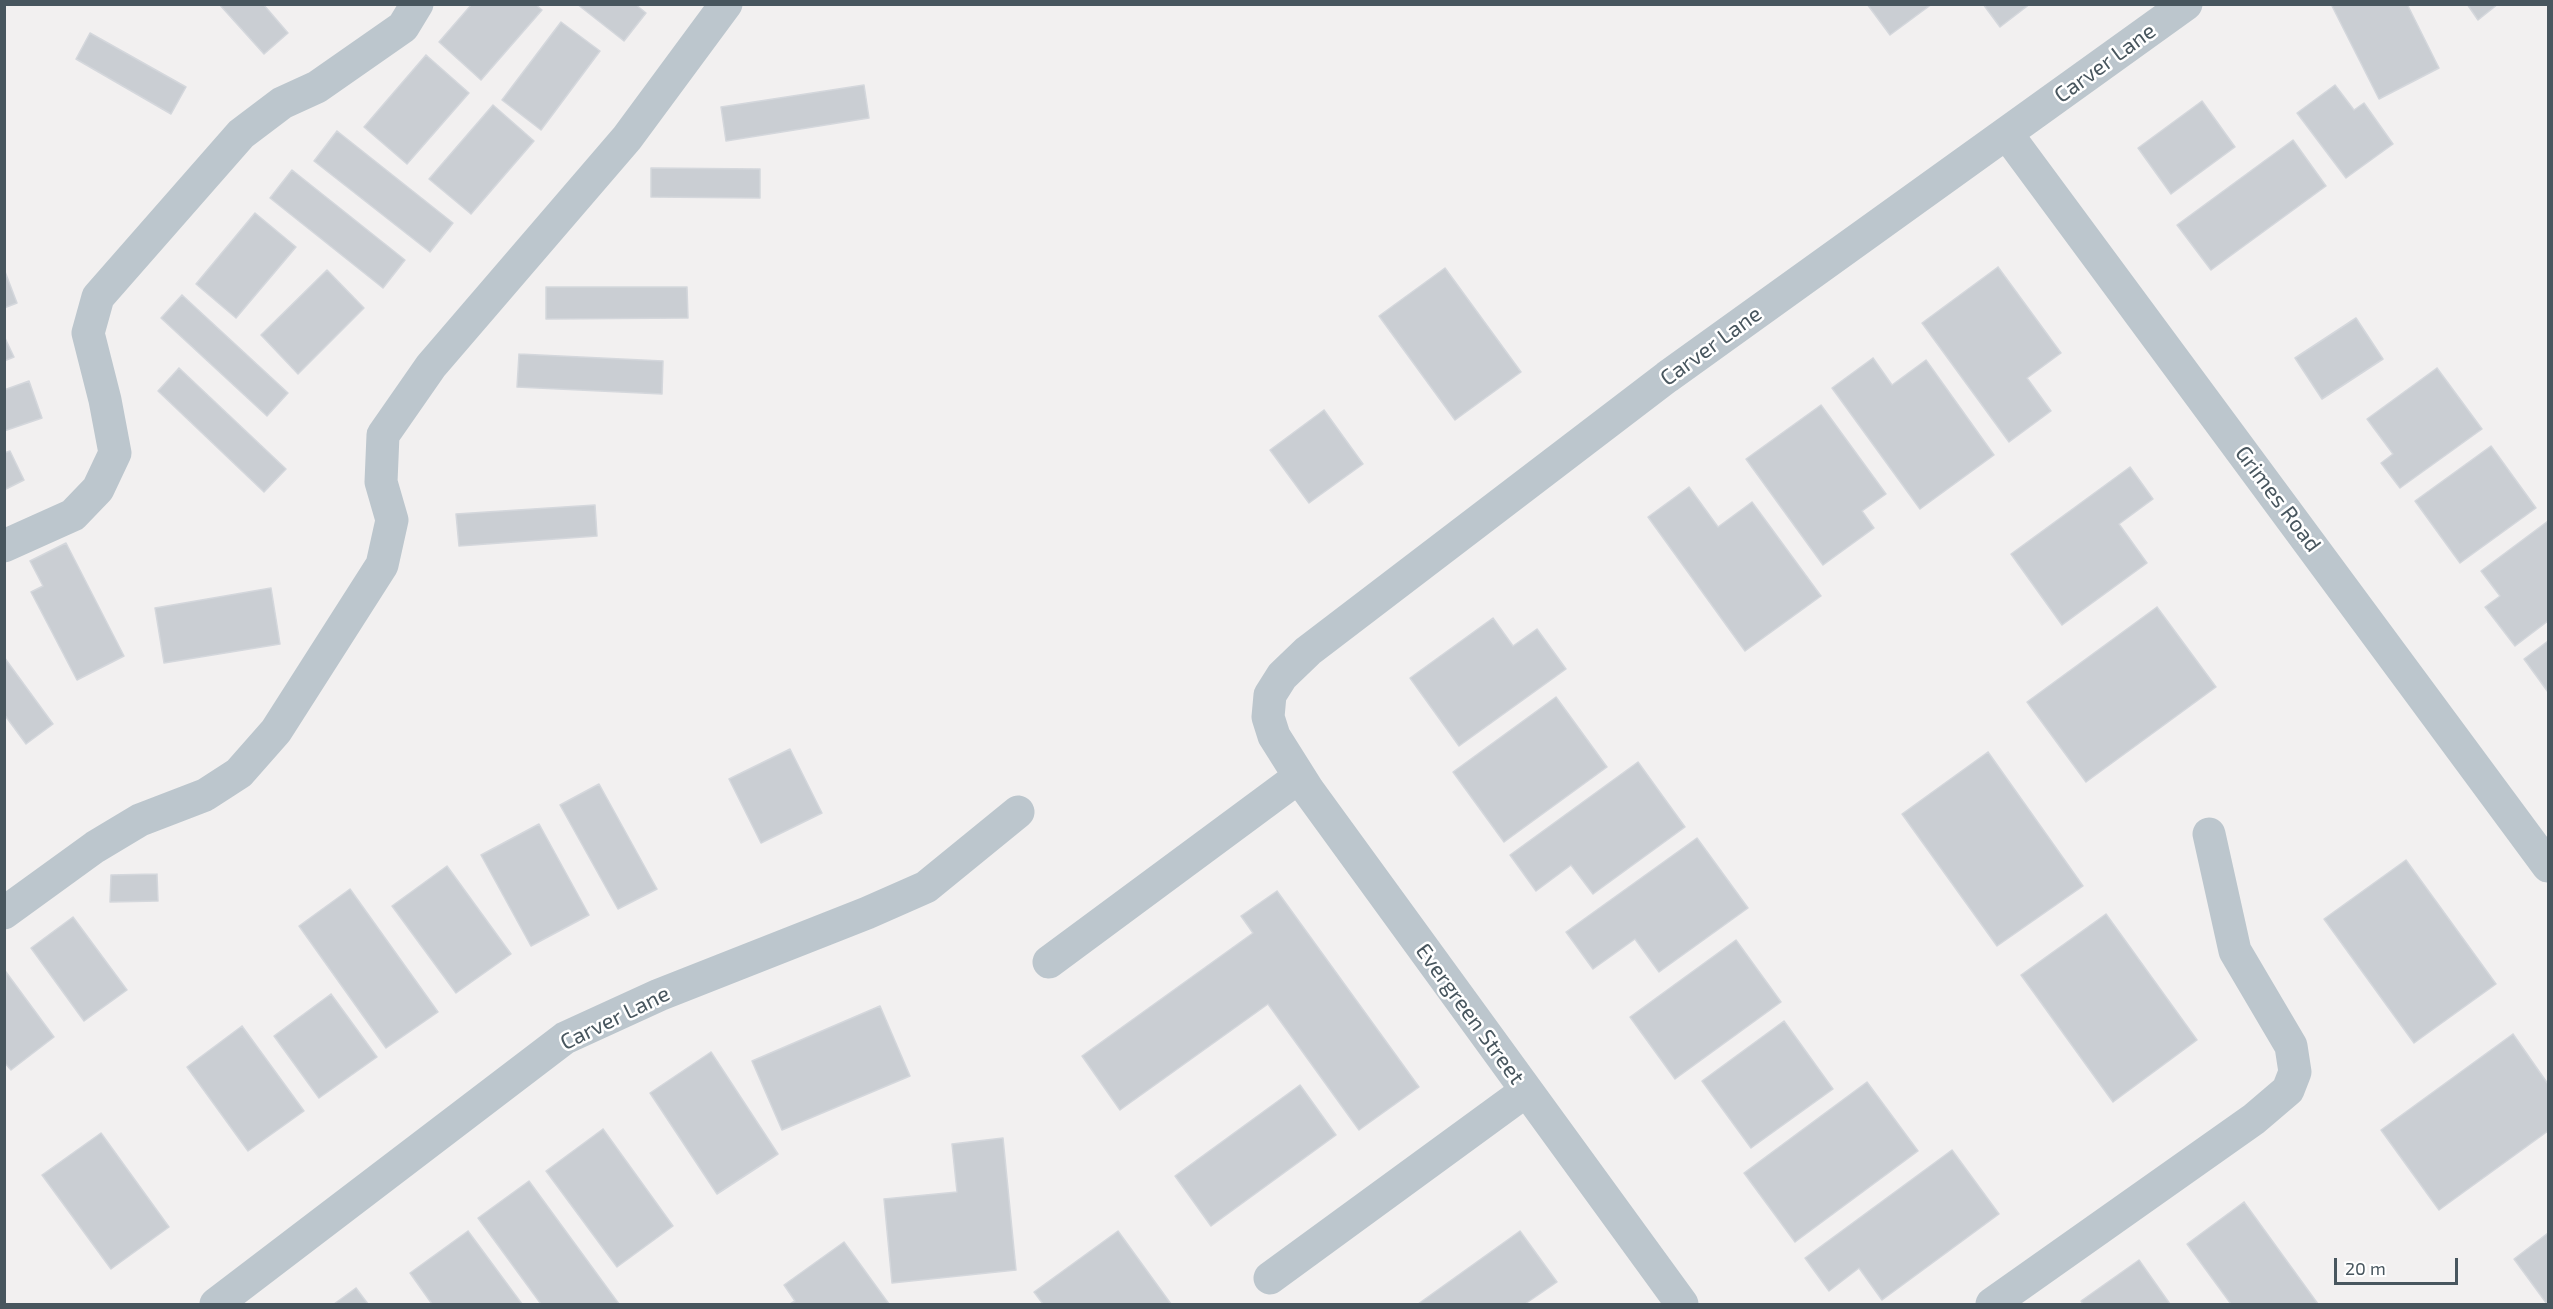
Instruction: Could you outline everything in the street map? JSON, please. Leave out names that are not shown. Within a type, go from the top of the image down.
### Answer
[{"type":"street","points":[[4,546],[73,515],[98,489],[115,453],[105,400],[88,333],[98,297],[241,134],[282,103],[317,87],[403,27],[417,4]]},
{"type":"street","points":[[4,913],[104,841],[140,820],[204,795],[239,773],[276,731],[382,565],[392,520],[381,482],[383,435],[431,366],[627,138],[726,4]]},
{"type":"street","name":"Carver Lane","points":[[1268,717],[1270,695],[1282,676],[1308,651],[1667,377],[2186,4]]},
{"type":"street","name":"Grimes Road","points":[[2007,134],[2548,866]]},
{"type":"street","name":"Evergreen Street","points":[[1268,717],[1274,736],[1299,777],[1682,1305]]},
{"type":"street","points":[[1049,962],[1299,777]]},
{"type":"street","name":"Carver Lane","points":[[216,1305],[565,1038],[658,995],[867,913],[926,887],[1018,812]]},
{"type":"street","points":[[1992,1305],[2254,1119],[2289,1090],[2295,1072],[2291,1046],[2235,951],[2209,834]]},
{"type":"street","points":[[1270,1278],[1526,1091]]},
{"type":"building","points":[[219,4],[263,4],[288,33],[264,54]]},
{"type":"building","points":[[472,4],[535,4],[542,10],[481,80],[439,42]]},
{"type":"building","points":[[577,4],[635,4],[646,13],[624,41]]},
{"type":"building","points":[[1867,4],[1932,4],[1890,35]]},
{"type":"building","points":[[1983,4],[2030,4],[2000,27]]},
{"type":"building","points":[[2331,4],[2407,4],[2439,68],[2379,99]]},
{"type":"building","points":[[2467,4],[2498,4],[2478,20]]},
{"type":"building","points":[[561,22],[600,51],[541,130],[502,100]]},
{"type":"building","points":[[90,33],[186,87],[171,114],[76,59]]},
{"type":"building","points":[[426,55],[469,93],[407,164],[364,127]]},
{"type":"building","points":[[864,85],[869,118],[726,141],[721,107]]},
{"type":"building","points":[[2335,85],[2354,110],[2364,103],[2393,144],[2346,178],[2297,113]]},
{"type":"building","points":[[2202,101],[2235,147],[2171,194],[2138,148]]},
{"type":"building","points":[[493,105],[534,141],[471,214],[429,179]]},
{"type":"building","points":[[337,131],[453,223],[430,252],[314,161]]},
{"type":"building","points":[[2293,140],[2326,186],[2211,270],[2177,225]]},
{"type":"building","points":[[651,168],[760,169],[760,198],[651,197]]},
{"type":"building","points":[[292,170],[405,260],[383,288],[270,198]]},
{"type":"building","points":[[255,213],[296,247],[236,318],[196,284]]},
{"type":"building","points":[[1998,267],[2061,353],[2027,378],[2051,411],[2009,442],[1922,323]]},
{"type":"building","points":[[1445,268],[1521,372],[1455,420],[1379,316]]},
{"type":"building","points":[[4,269],[17,303],[4,308]]},
{"type":"building","points":[[327,270],[364,308],[298,374],[261,335]]},
{"type":"building","points":[[546,287],[687,287],[688,318],[546,319]]},
{"type":"building","points":[[182,295],[288,393],[267,416],[161,318]]},
{"type":"building","points":[[2356,318],[2383,359],[2322,399],[2295,358]]},
{"type":"building","points":[[4,336],[14,357],[4,361]]},
{"type":"building","points":[[519,354],[663,361],[662,394],[517,387]]},
{"type":"building","points":[[1873,358],[1892,385],[1926,360],[1994,455],[1920,509],[1832,388]]},
{"type":"building","points":[[179,368],[286,469],[264,492],[158,391]]},
{"type":"building","points":[[2437,368],[2482,429],[2400,488],[2381,463],[2393,454],[2367,419]]},
{"type":"building","points":[[29,381],[42,418],[4,431],[4,390]]},
{"type":"building","points":[[1821,405],[1886,494],[1862,511],[1874,528],[1823,565],[1746,459]]},
{"type":"building","points":[[1324,410],[1363,464],[1309,503],[1270,450]]},
{"type":"building","points":[[2491,446],[2536,508],[2460,563],[2415,501]]},
{"type":"building","points":[[10,451],[24,480],[4,490],[4,453]]},
{"type":"building","points":[[2130,467],[2153,499],[2119,524],[2147,563],[2062,625],[2011,554]]},
{"type":"building","points":[[1689,487],[1718,527],[1752,502],[1821,596],[1745,651],[1648,517]]},
{"type":"building","points":[[595,505],[597,536],[459,546],[456,514]]},
{"type":"building","points":[[2548,521],[2548,621],[2515,646],[2485,607],[2500,596],[2481,571]]},
{"type":"building","points":[[66,543],[124,656],[77,680],[31,592],[43,586],[30,561]]},
{"type":"building","points":[[271,588],[280,644],[164,663],[155,608]]},
{"type":"building","points":[[2157,607],[2216,687],[2086,782],[2027,702]]},
{"type":"building","points":[[1493,618],[1513,646],[1537,629],[1566,669],[1459,746],[1410,678]]},
{"type":"building","points":[[2548,641],[2548,692],[2524,659]]},
{"type":"building","points":[[4,657],[53,724],[26,744],[4,714]]},
{"type":"building","points":[[1556,697],[1607,767],[1504,842],[1453,772]]},
{"type":"building","points":[[790,749],[822,813],[761,843],[729,779]]},
{"type":"building","points":[[1988,752],[2083,886],[1997,946],[1902,814]]},
{"type":"building","points":[[1638,762],[1685,827],[1593,894],[1571,865],[1536,891],[1510,855]]},
{"type":"building","points":[[599,784],[657,889],[618,909],[560,805]]},
{"type":"building","points":[[539,824],[589,915],[531,946],[481,855]]},
{"type":"building","points":[[1697,838],[1748,908],[1659,972],[1635,939],[1593,969],[1566,932]]},
{"type":"building","points":[[2406,860],[2496,984],[2414,1043],[2324,919]]},
{"type":"building","points":[[447,866],[511,954],[456,993],[392,906]]},
{"type":"building","points":[[157,874],[158,901],[110,902],[111,875]]},
{"type":"building","points":[[350,889],[438,1012],[386,1048],[299,926]]},
{"type":"building","points":[[1277,891],[1419,1087],[1359,1130],[1268,1004],[1120,1110],[1082,1056],[1253,933],[1241,916]]},
{"type":"building","points":[[2106,914],[2197,1040],[2113,1102],[2021,975]]},
{"type":"building","points":[[73,917],[127,990],[84,1021],[31,948]]},
{"type":"building","points":[[1736,940],[1781,1002],[1675,1079],[1630,1017]]},
{"type":"building","points":[[6,972],[54,1037],[11,1070],[4,1062]]},
{"type":"building","points":[[331,994],[377,1057],[319,1098],[274,1036]]},
{"type":"building","points":[[880,1006],[910,1076],[782,1130],[752,1061]]},
{"type":"building","points":[[1784,1021],[1833,1089],[1751,1148],[1702,1081]]},
{"type":"building","points":[[242,1026],[304,1111],[248,1151],[187,1067]]},
{"type":"building","points":[[2513,1034],[2548,1084],[2548,1131],[2439,1210],[2381,1130]]},
{"type":"building","points":[[711,1052],[778,1154],[717,1194],[650,1093]]},
{"type":"building","points":[[1867,1082],[1918,1151],[1795,1242],[1744,1173]]},
{"type":"building","points":[[1300,1085],[1336,1135],[1211,1226],[1175,1176]]},
{"type":"building","points":[[603,1129],[673,1226],[617,1267],[546,1171]]},
{"type":"building","points":[[101,1133],[169,1227],[111,1269],[42,1175]]},
{"type":"building","points":[[1003,1138],[1016,1270],[892,1283],[884,1199],[957,1192],[952,1144]]},
{"type":"building","points":[[1952,1150],[1999,1214],[1882,1300],[1859,1268],[1829,1291],[1805,1258]]},
{"type":"building","points":[[529,1181],[619,1304],[541,1304],[478,1218]]},
{"type":"building","points":[[2244,1202],[2318,1304],[2231,1304],[2187,1244]]},
{"type":"building","points":[[468,1231],[522,1304],[432,1304],[410,1273]]},
{"type":"building","points":[[1118,1231],[1171,1304],[1043,1304],[1034,1292]]},
{"type":"building","points":[[1520,1231],[1557,1282],[1525,1304],[1418,1304]]},
{"type":"building","points":[[2548,1233],[2548,1304],[2547,1304],[2514,1259]]},
{"type":"building","points":[[844,1242],[889,1304],[790,1304],[795,1301],[784,1285]]},
{"type":"building","points":[[2139,1260],[2170,1304],[2083,1304],[2081,1301]]},
{"type":"building","points":[[356,1288],[368,1304],[334,1304]]}]
